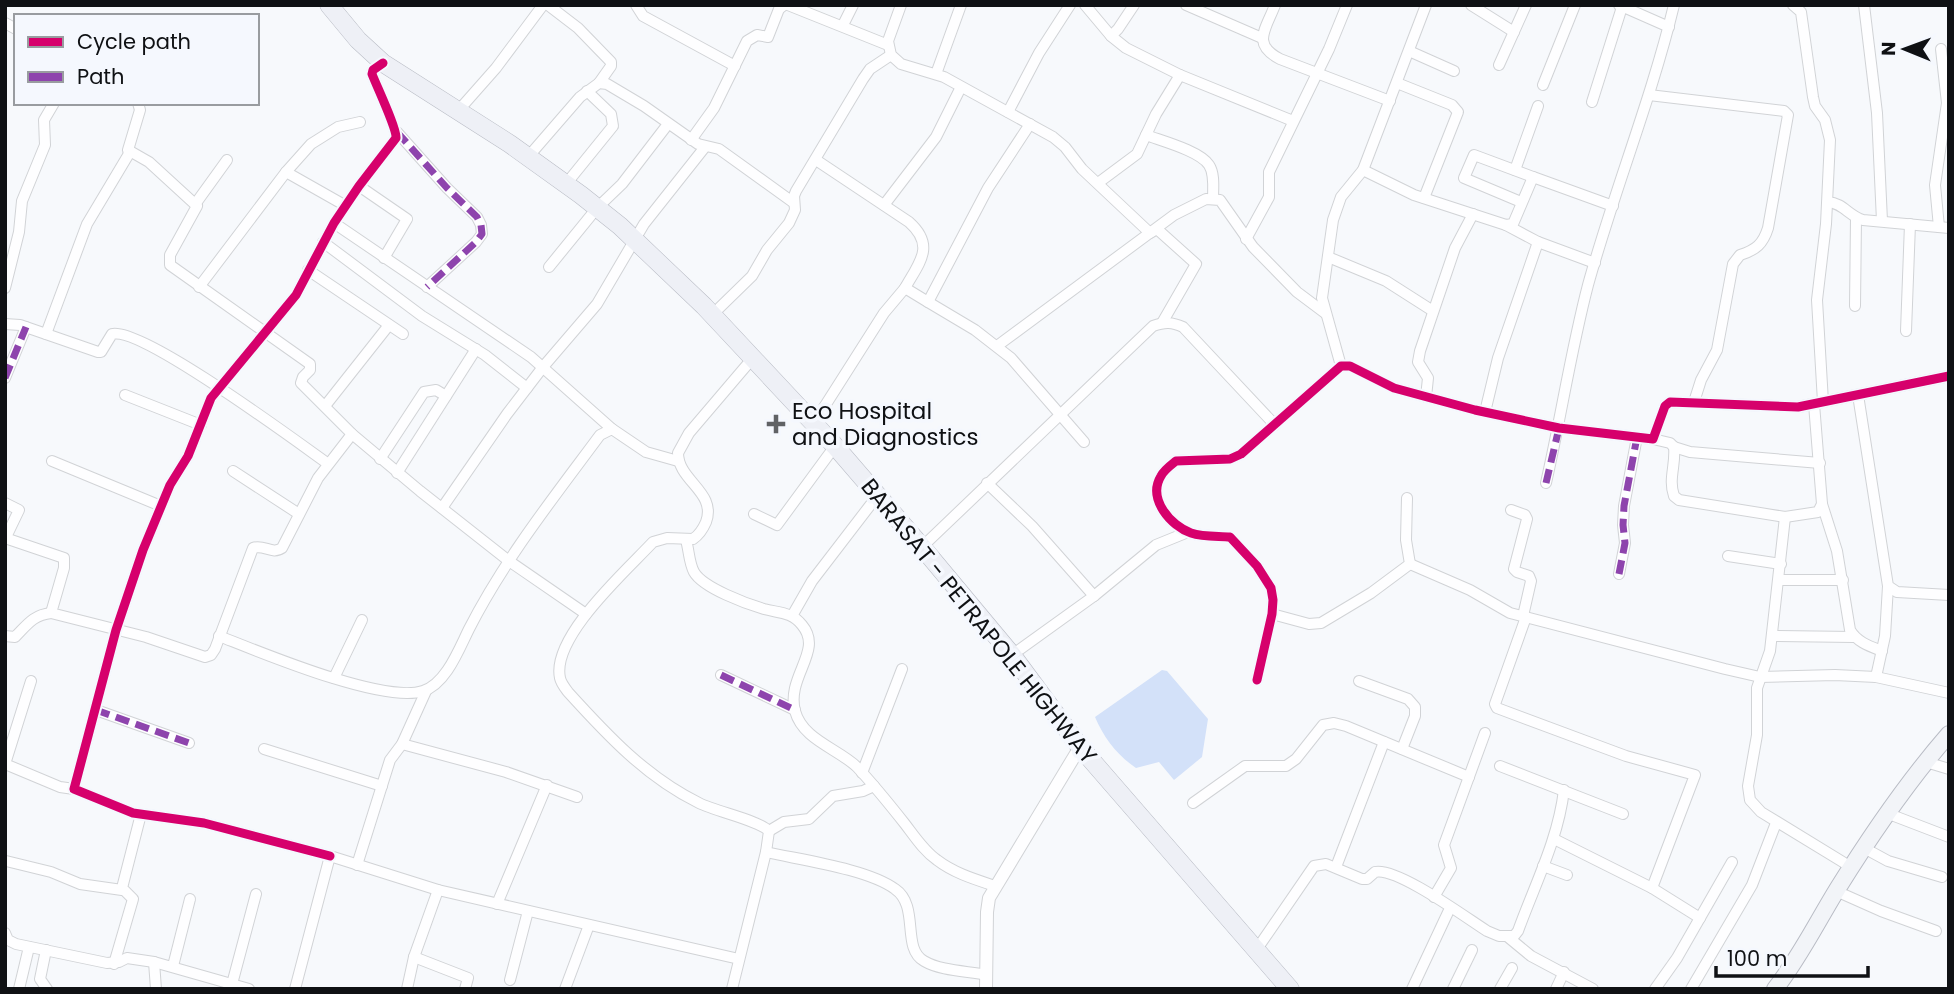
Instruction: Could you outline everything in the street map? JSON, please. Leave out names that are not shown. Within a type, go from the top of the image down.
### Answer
[{"type":"highway","name":"BARASAT - PETRAPOLE HIGHWAY","points":[[329,5],[343,24],[383,63],[566,184],[636,241],[712,315],[878,495],[1012,655],[1080,747],[1290,989]]},
{"type":"main road","points":[[1775,989],[1808,941],[1864,848],[1949,734]]},
{"type":"street","points":[[458,111],[545,5],[578,28],[611,62],[599,83],[587,91],[528,157]]},
{"type":"street","points":[[636,5],[643,16],[735,66]]},
{"type":"street","points":[[691,139],[713,108],[751,37],[768,37],[779,9],[786,5],[843,25],[890,50],[901,64],[936,74],[1030,124],[1065,146],[1082,169],[1150,233]]},
{"type":"street","points":[[843,25],[853,5]]},
{"type":"street","points":[[712,315],[759,267],[767,250],[793,216],[796,191],[870,69],[890,50],[889,32],[901,5]]},
{"type":"street","points":[[936,74],[961,5]]},
{"type":"street","points":[[1008,112],[1039,53],[1070,5]]},
{"type":"street","points":[[1085,5],[1111,36],[1126,48],[1180,75],[1293,121]]},
{"type":"street","points":[[1111,36],[1134,5]]},
{"type":"street","points":[[1186,5],[1199,8],[1262,38]]},
{"type":"street","points":[[1275,5],[1262,38],[1263,47],[1270,54],[1390,101]]},
{"type":"street","points":[[1246,239],[1269,197],[1269,172],[1315,72],[1329,49],[1347,5]]},
{"type":"street","points":[[1471,5],[1514,32]]},
{"type":"street","points":[[1499,65],[1527,5]]},
{"type":"street","points":[[1543,85],[1575,5]]},
{"type":"street","points":[[1546,483],[1576,334],[1595,263],[1649,95],[1674,5]]},
{"type":"street","points":[[1793,5],[1801,12],[1815,106],[1825,120],[1830,140],[1828,202],[1817,295],[1820,463],[1822,504],[1833,533],[1843,580],[1848,623],[1854,637]]},
{"type":"street","points":[[1864,5],[1877,113],[1882,221]]},
{"type":"street","points":[[1592,102],[1620,6],[1669,27]]},
{"type":"street","points":[[1341,366],[1325,313],[1322,284],[1337,207],[1341,197],[1363,170],[1425,11]]},
{"type":"street","points":[[1828,202],[1841,205],[1856,218],[1944,228],[1935,185],[1945,150],[1947,103],[1941,50]]},
{"type":"street","points":[[1409,51],[1454,71]]},
{"type":"street","points":[[383,63],[373,70],[372,74],[397,132],[477,217],[481,225],[482,234],[476,242],[427,287]]},
{"type":"street","points":[[1098,183],[1137,154],[1156,114],[1180,75]]},
{"type":"street","points":[[599,83],[607,84],[644,106],[691,139],[719,149],[794,203]]},
{"type":"street","points":[[1397,83],[1452,105],[1458,112],[1424,198]]},
{"type":"street","points":[[884,205],[936,137],[961,87]]},
{"type":"street","points":[[566,184],[613,126],[614,120],[608,109],[587,91]]},
{"type":"street","points":[[1649,95],[1784,111],[1788,115],[1768,228],[1761,244],[1740,255],[1733,264],[1717,351],[1701,380],[1694,402]]},
{"type":"street","points":[[5,288],[20,228],[22,201],[45,145],[44,120],[53,105]]},
{"type":"street","points":[[139,105],[140,110],[127,147],[130,152],[149,162],[196,203],[197,209],[170,255],[169,261],[174,269],[310,364],[310,370],[301,383],[352,434],[509,561],[586,614]]},
{"type":"street","points":[[1515,170],[1538,106]]},
{"type":"street","points":[[200,288],[286,172],[322,135],[338,127],[360,122]]},
{"type":"street","points":[[549,267],[597,208],[622,184],[668,124]]},
{"type":"street","points":[[928,302],[988,188],[1030,124]]},
{"type":"street","points":[[74,789],[116,629],[143,550],[170,485],[188,456],[211,398],[296,295],[334,223],[391,147],[397,132]]},
{"type":"street","points":[[1146,135],[1194,153],[1209,164],[1213,199]]},
{"type":"street","points":[[442,508],[527,388],[597,304],[644,224],[705,146]]},
{"type":"street","points":[[46,334],[87,224],[130,152]]},
{"type":"street","points":[[1521,202],[1464,178],[1474,155],[1613,206]]},
{"type":"street","points":[[196,203],[227,160]]},
{"type":"street","points":[[814,424],[884,313],[905,288],[923,257],[925,247],[922,234],[909,222],[816,160]]},
{"type":"street","points":[[1363,170],[1424,198],[1506,225],[1538,242],[1595,263]]},
{"type":"street","points":[[286,172],[346,206]]},
{"type":"street","points":[[1506,225],[1513,224],[1533,177]]},
{"type":"street","points":[[359,187],[407,219],[384,258]]},
{"type":"street","points":[[998,346],[1150,233],[1195,203],[1213,199],[1220,200],[1246,239],[1297,292],[1325,313]]},
{"type":"street","points":[[1426,397],[1428,379],[1418,362],[1455,248],[1473,214]]},
{"type":"street","points":[[1854,306],[1856,218]]},
{"type":"street","points":[[334,223],[543,367],[612,429],[646,452],[678,461]]},
{"type":"street","points":[[1906,331],[1910,224]]},
{"type":"street","points":[[1150,233],[1157,229],[1196,264],[1162,323]]},
{"type":"street","points":[[323,242],[422,316],[476,349],[527,388]]},
{"type":"street","points":[[1485,412],[1498,358],[1538,242]]},
{"type":"street","points":[[1328,257],[1386,281],[1433,311]]},
{"type":"street","points":[[308,271],[403,334]]},
{"type":"street","points":[[905,288],[998,346],[1084,442]]},
{"type":"street","points":[[922,547],[987,483],[1062,416],[1153,326],[1173,322],[1184,327],[1275,425]]},
{"type":"street","points":[[5,324],[26,327],[100,352],[112,334],[119,333],[152,348],[220,387],[327,463]]},
{"type":"street","points":[[325,405],[389,325]]},
{"type":"street","points":[[5,378],[26,327]]},
{"type":"street","points":[[397,472],[476,349]]},
{"type":"street","points":[[752,359],[680,446],[678,461],[681,470],[704,495],[709,511],[704,527],[698,536],[687,540],[667,538],[653,542],[586,614],[566,644],[560,666],[560,679],[568,692],[634,760],[668,786],[701,804],[759,824],[769,831]]},
{"type":"street","points":[[1257,680],[1272,614],[1271,588],[1257,566],[1230,537],[1200,536],[1172,523],[1157,498],[1160,477],[1176,461],[1230,459],[1241,454],[1341,366],[1350,366],[1394,388],[1559,428],[1663,440],[1690,453],[1820,463]]},
{"type":"street","points":[[1653,439],[1665,406],[1670,402],[1782,407],[1819,403],[1949,376]]},
{"type":"street","points":[[380,459],[424,392],[436,390],[446,396]]},
{"type":"street","points":[[125,395],[201,425]]},
{"type":"street","points":[[1858,395],[1888,586],[1882,652],[1876,677]]},
{"type":"street","points":[[357,865],[390,760],[402,744],[426,691],[447,668],[509,561],[600,435],[612,429]]},
{"type":"street","points":[[5,636],[15,637],[31,619],[51,613],[116,629],[205,657],[211,655],[253,548],[260,546],[274,551],[282,548],[327,463],[352,434]]},
{"type":"street","points":[[1619,574],[1625,543],[1624,506],[1637,437]]},
{"type":"street","points":[[754,514],[777,525],[835,446]]},
{"type":"street","points":[[1674,447],[1675,463],[1671,481],[1674,496],[1679,500],[1785,517],[1818,512],[1822,504]]},
{"type":"street","points":[[52,461],[161,506]]},
{"type":"street","points":[[233,471],[299,514]]},
{"type":"street","points":[[987,483],[1032,526],[1094,596]]},
{"type":"street","points":[[792,616],[812,581],[878,495]]},
{"type":"street","points":[[1407,498],[1406,540],[1410,564]]},
{"type":"street","points":[[5,503],[19,510],[7,535],[8,539],[64,558],[64,568],[51,613]]},
{"type":"street","points":[[1511,510],[1525,515],[1527,519],[1514,569],[1529,576],[1531,581],[1524,617],[1495,704],[1497,708],[1626,756],[1695,775],[1652,888]]},
{"type":"street","points":[[1785,517],[1770,651],[1756,688],[1757,735],[1748,786],[1750,800],[1776,822],[1852,867]]},
{"type":"street","points":[[1012,655],[1094,596],[1156,545],[1188,532]]},
{"type":"street","points":[[687,540],[694,572],[709,585],[745,602],[792,616],[805,629],[810,643],[796,678],[794,695],[795,710],[808,733],[854,765],[937,861],[963,876],[995,886]]},
{"type":"street","points":[[1728,556],[1781,564]]},
{"type":"street","points":[[1272,614],[1309,624],[1321,623],[1371,593],[1410,564]]},
{"type":"street","points":[[1410,564],[1470,590],[1501,609],[1524,617],[1760,677],[1835,674],[1876,677],[1949,693]]},
{"type":"street","points":[[1779,580],[1843,580]]},
{"type":"street","points":[[1888,586],[1898,592],[1949,595]]},
{"type":"street","points":[[334,678],[362,620]]},
{"type":"street","points":[[219,636],[334,678],[392,691],[426,691]]},
{"type":"street","points":[[1772,636],[1854,637],[1882,652]]},
{"type":"street","points":[[862,773],[902,669]]},
{"type":"street","points":[[721,675],[795,710]]},
{"type":"street","points":[[32,681],[5,764],[60,787],[74,789],[133,813],[204,823],[330,856],[438,890],[738,959]]},
{"type":"street","points":[[1359,681],[1408,699],[1415,707],[1416,716],[1402,749]]},
{"type":"street","points":[[96,710],[190,743]]},
{"type":"street","points":[[1193,803],[1245,766],[1286,766],[1296,759],[1323,725],[1334,723],[1469,777]]},
{"type":"street","points":[[1434,897],[1451,868],[1444,845],[1485,733]]},
{"type":"street","points":[[1336,867],[1384,742]]},
{"type":"street","points":[[402,744],[506,772],[576,797]]},
{"type":"street","points":[[986,989],[987,912],[995,886],[1080,747]]},
{"type":"street","points":[[264,749],[382,786]]},
{"type":"street","points":[[1926,762],[1949,769]]},
{"type":"street","points":[[1500,766],[1623,814]]},
{"type":"street","points":[[498,904],[547,785]]},
{"type":"street","points":[[769,831],[790,820],[809,819],[833,796],[863,791],[874,786]]},
{"type":"street","points":[[1508,937],[1514,936],[1518,931],[1554,839],[1564,790]]},
{"type":"street","points":[[122,890],[141,814]]},
{"type":"street","points":[[1889,814],[1949,836]]},
{"type":"street","points":[[1691,989],[1752,886],[1776,822]]},
{"type":"street","points":[[732,989],[769,831]]},
{"type":"street","points":[[1554,839],[1652,888],[1700,918]]},
{"type":"street","points":[[1864,848],[1888,861],[1942,877]]},
{"type":"street","points":[[766,852],[876,878],[896,889],[909,908],[912,937],[919,958],[926,963],[987,975]]},
{"type":"street","points":[[295,989],[330,856]]},
{"type":"street","points":[[6,862],[51,872],[80,884],[122,890],[132,895],[134,899],[114,964]]},
{"type":"street","points":[[1655,989],[1678,958],[1732,862]]},
{"type":"street","points":[[1257,949],[1314,866],[1326,864],[1362,879],[1367,879],[1375,872],[1389,873],[1434,897],[1487,931],[1508,937],[1531,956],[1592,989]]},
{"type":"street","points":[[1543,866],[1567,876]]},
{"type":"street","points":[[407,989],[414,957],[438,890]]},
{"type":"street","points":[[1836,891],[1936,931]]},
{"type":"street","points":[[232,984],[257,894]]},
{"type":"street","points":[[173,966],[190,899]]},
{"type":"street","points":[[1412,989],[1450,908]]},
{"type":"street","points":[[510,979],[528,911]]},
{"type":"street","points":[[565,989],[589,926]]},
{"type":"street","points":[[5,933],[12,943],[29,947],[114,964],[127,958],[154,962],[249,989]]},
{"type":"street","points":[[19,989],[29,947]]},
{"type":"street","points":[[46,950],[40,979],[47,989]]},
{"type":"street","points":[[1453,989],[1472,950]]},
{"type":"street","points":[[414,957],[468,978],[465,989]]},
{"type":"street","points":[[154,962],[156,989]]},
{"type":"street","points":[[1500,989],[1511,968]]},
{"type":"street","points":[[1556,989],[1564,972]]},
{"type":"water","points":[[1162,670],[1167,671],[1208,719],[1202,757],[1174,780],[1159,762],[1136,768],[1129,763],[1112,746],[1095,717]]},
{"type":"marked path","points":[[397,132],[477,217],[481,225],[482,234],[476,242],[427,287]]},
{"type":"marked path","points":[[5,378],[26,327]]},
{"type":"marked path","points":[[1546,483],[1559,428]]},
{"type":"marked path","points":[[1619,574],[1625,543],[1624,506],[1637,437]]},
{"type":"marked path","points":[[721,675],[795,710]]},
{"type":"marked path","points":[[96,710],[189,743]]},
{"type":"cycle path","points":[[330,856],[204,823],[133,813],[74,789],[116,630],[143,550],[170,485],[188,456],[211,398],[296,295],[334,223],[396,138],[372,74],[373,70],[383,63]]},
{"type":"cycle path","points":[[1257,680],[1272,614],[1271,588],[1257,566],[1230,537],[1196,534],[1183,529],[1169,518],[1159,502],[1157,485],[1164,472],[1176,461],[1230,459],[1241,454],[1341,366],[1350,366],[1394,388],[1475,410],[1559,428],[1653,439],[1665,406],[1670,402],[1798,407],[1949,376]]},
{"type":"place","name":"Eco Hospital and Diagnostics","points":[[776,424]]}]
